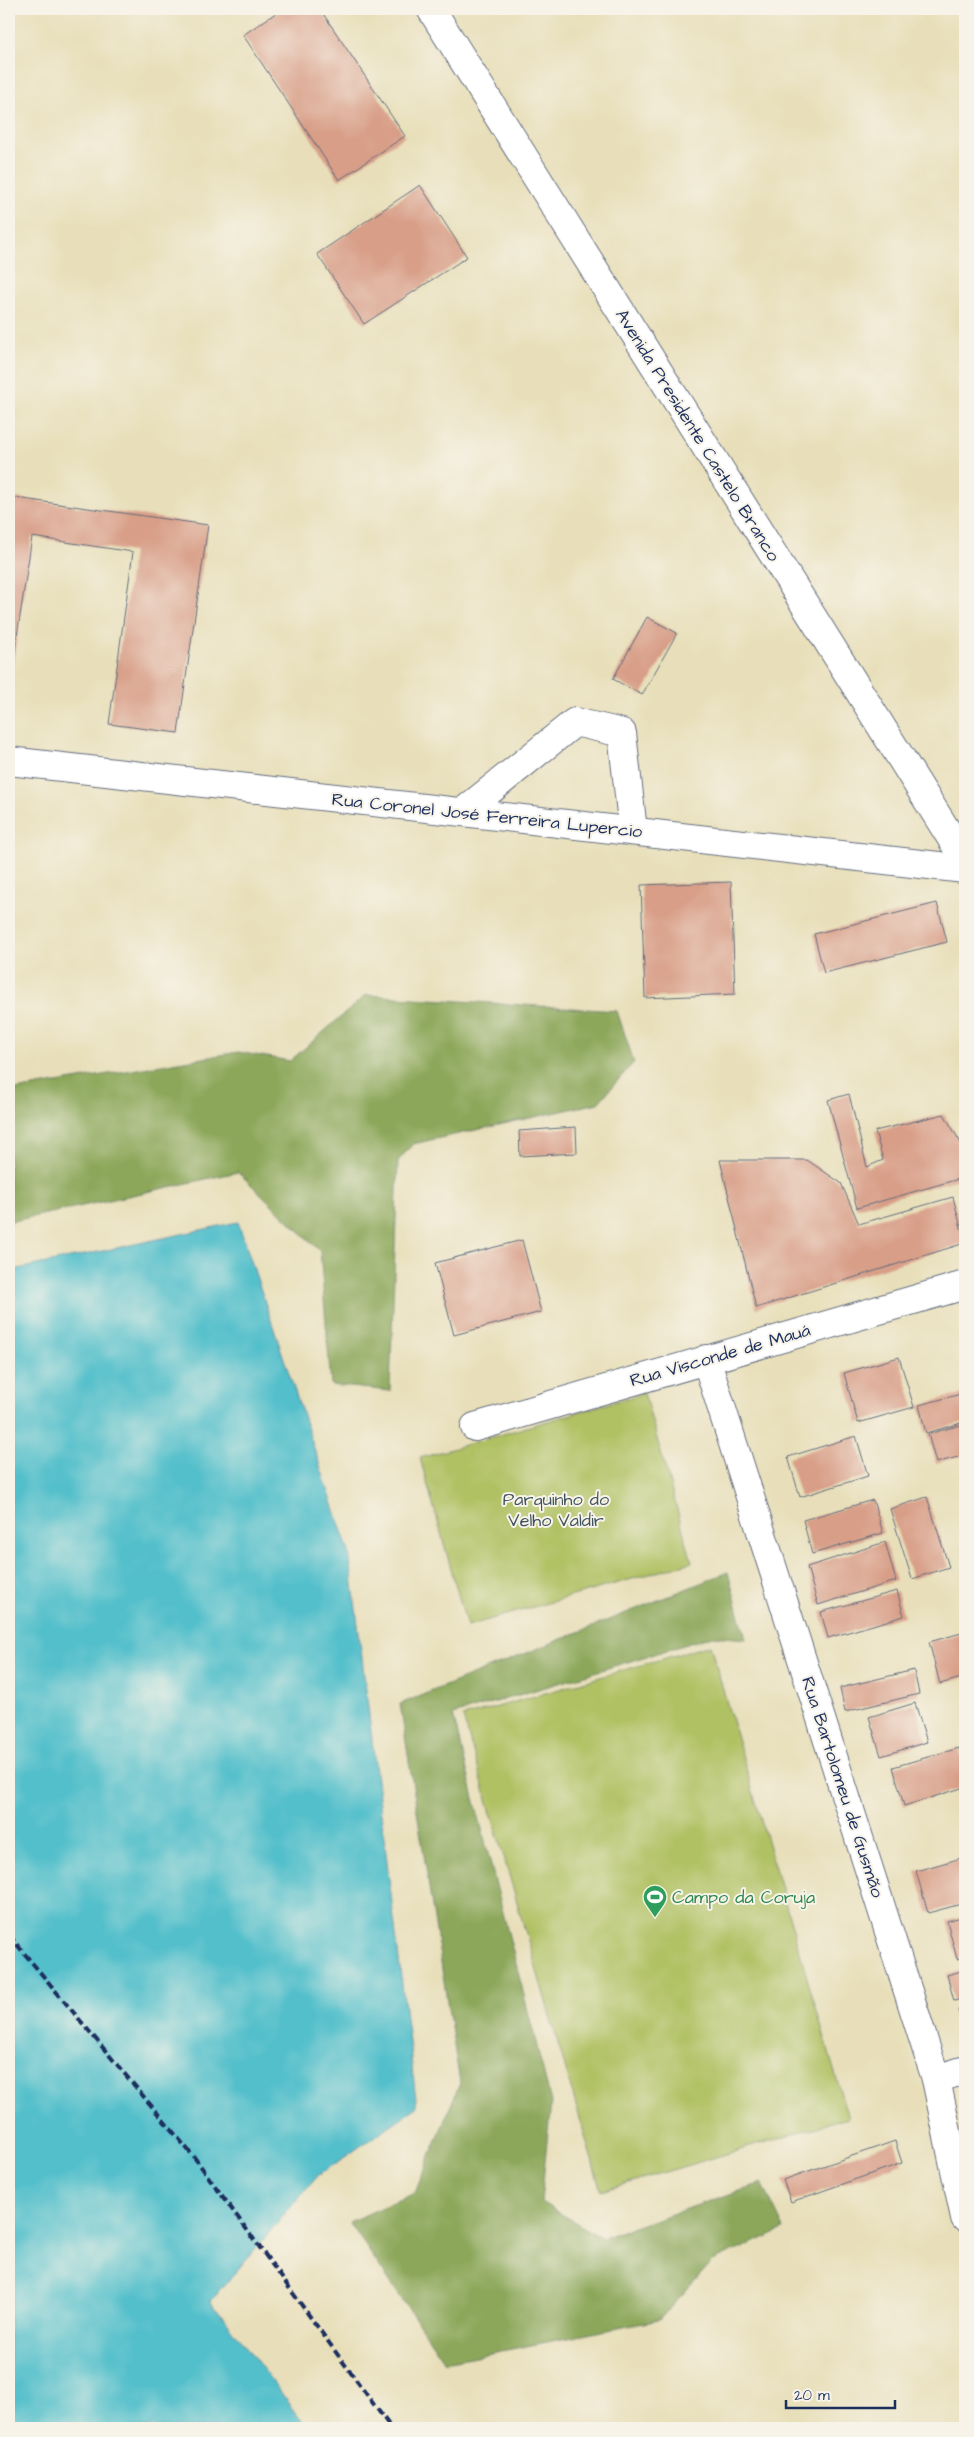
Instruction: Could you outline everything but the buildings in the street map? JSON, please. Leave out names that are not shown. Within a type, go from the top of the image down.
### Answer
[{"type":"street","name":"Avenida Presidente Castelo Branco","points":[[431,9],[965,860]]},
{"type":"street","points":[[463,812],[575,722],[622,734],[633,831]]},
{"type":"street","name":"Rua Coronel José Ferreira Lupercio","points":[[9,761],[965,869]]},
{"type":"street","name":"Rua Visconde de Mauá","points":[[475,1426],[965,1285]]},
{"type":"street","name":"Rua Bartolomeu de Gusmão","points":[[706,1359],[936,2079],[965,2218]]},
{"type":"street","points":[[936,2079],[965,2070]]},
{"type":"green space","points":[[366,995],[617,1011],[634,1062],[598,1103],[413,1144],[398,1161],[390,1391],[331,1385],[320,1251],[238,1172],[9,1222],[9,1091],[238,1052],[290,1061]]},
{"type":"green space","name":"Parquinho do Velho Valdir","points":[[644,1393],[692,1562],[467,1626],[420,1458]]},
{"type":"green space","points":[[728,1572],[746,1639],[713,1636],[453,1715],[551,2102],[541,2202],[602,2238],[762,2183],[784,2229],[713,2261],[659,2320],[445,2362],[349,2222],[415,2193],[460,2083],[400,1704]]},
{"type":"green space","name":"Campo da Coruja","points":[[710,1645],[848,2118],[601,2191],[463,1717]]},
{"type":"water","points":[[238,1222],[349,1552],[417,2107],[316,2177],[211,2301],[308,2428],[9,2428],[9,1271]]},
{"type":"railway","points":[[9,1935],[194,2157],[391,2428]]},
{"type":"place","name":"Campo da Coruja","points":[[655,1918]]}]
